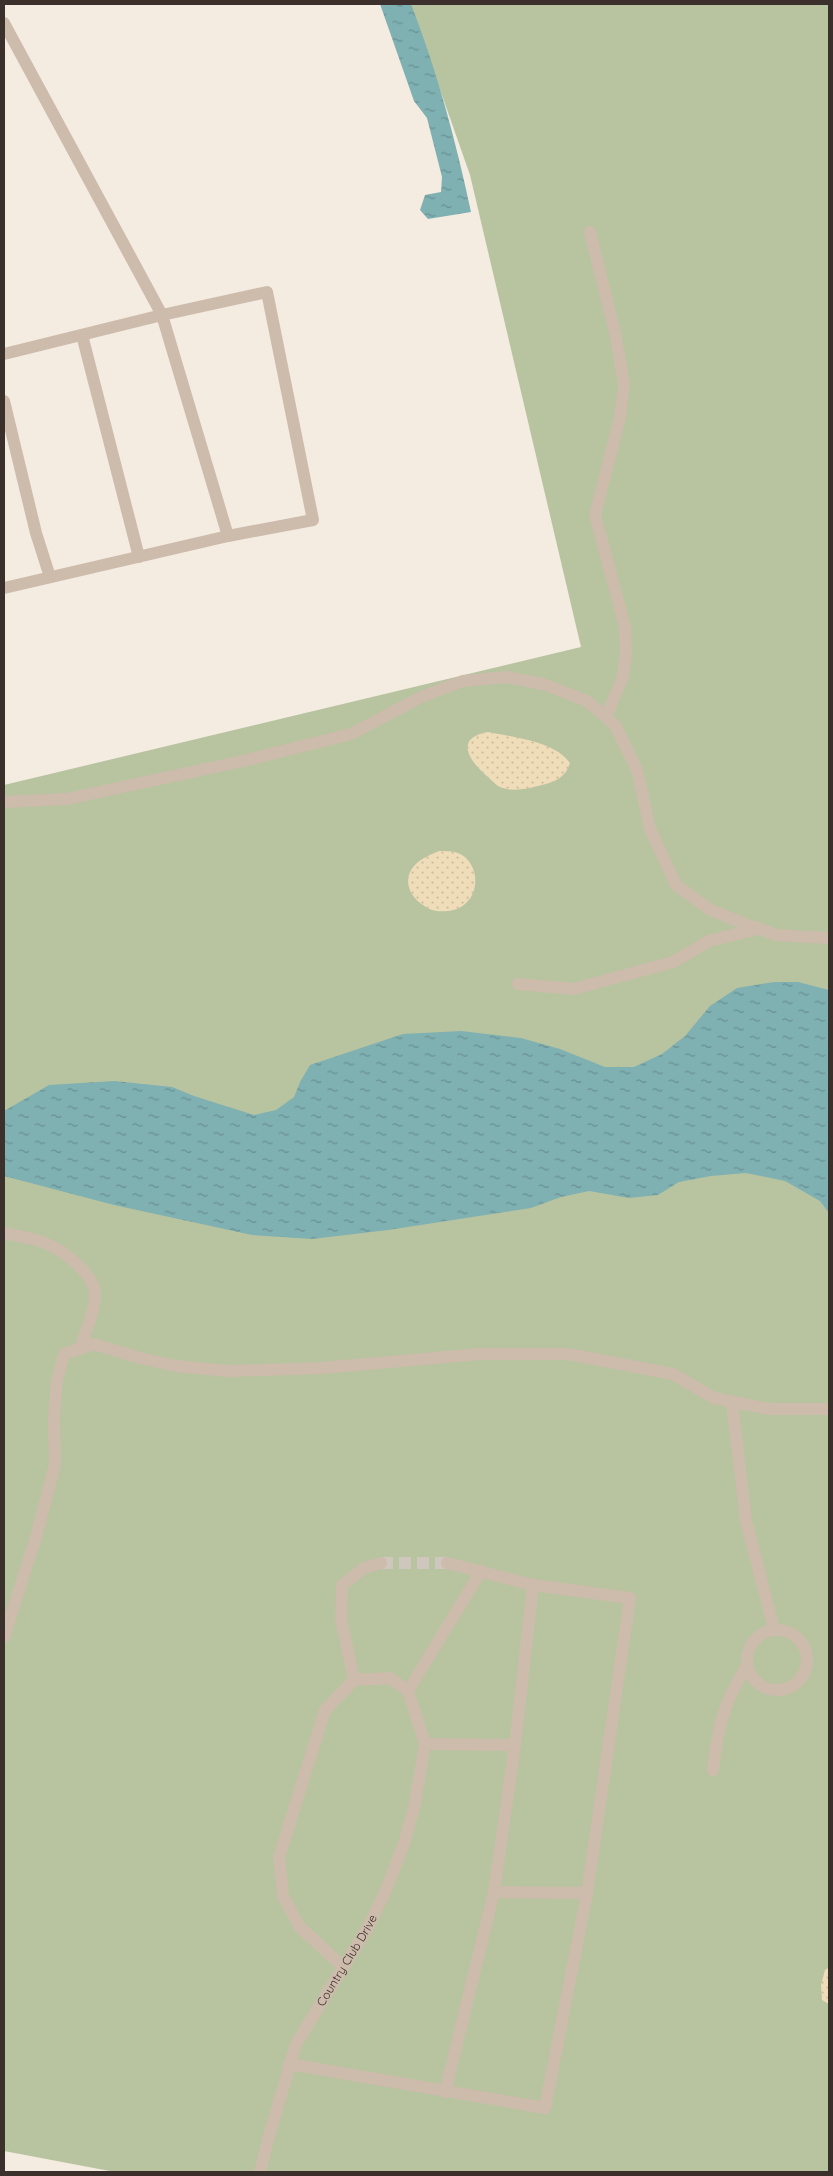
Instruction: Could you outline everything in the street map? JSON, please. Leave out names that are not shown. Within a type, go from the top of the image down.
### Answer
[{"type":"street","points":[[4,23],[162,315],[228,536]]},
{"type":"street","points":[[590,232],[615,333],[624,384],[620,417],[595,514],[625,627],[626,655],[622,679],[606,718]]},
{"type":"street","points":[[4,354],[162,315],[268,292],[313,520],[228,536],[4,588]]},
{"type":"street","points":[[82,335],[138,557]]},
{"type":"street","points":[[4,401],[36,533],[50,577]]},
{"type":"street","points":[[4,802],[67,798],[243,761],[351,734],[421,697],[463,681],[506,677],[543,684],[586,701],[615,725],[637,770],[650,830],[676,885],[710,909],[776,935],[829,938]]},
{"type":"street","points":[[594,708],[616,692]]},
{"type":"street","points":[[518,984],[574,988],[674,962],[709,941],[757,929],[754,927]]},
{"type":"street","points":[[4,1233],[45,1243],[69,1258],[89,1276],[95,1293],[90,1320],[80,1348]]},
{"type":"street","points":[[4,1637],[36,1537],[55,1464],[54,1418],[57,1380],[64,1354],[94,1344],[140,1358],[176,1366],[228,1371],[321,1368],[480,1354],[568,1354],[673,1374],[714,1398],[769,1409],[829,1409]]},
{"type":"street","points":[[732,1401],[746,1522],[774,1629]]},
{"type":"street","points":[[354,1680],[341,1619],[342,1585],[364,1568],[380,1563]]},
{"type":"street","points":[[290,2064],[545,2108],[587,1893],[630,1598],[533,1585],[447,1563]]},
{"type":"street","points":[[408,1691],[481,1571]]},
{"type":"street","points":[[445,2092],[494,1892],[515,1745],[533,1585]]},
{"type":"street","points":[[774,1629],[795,1634],[808,1652],[806,1674],[791,1689],[769,1691],[751,1679],[747,1666],[745,1658],[754,1638],[774,1629]]},
{"type":"street","points":[[713,1770],[718,1729],[732,1689],[747,1666]]},
{"type":"street","points":[[343,1967],[299,1926],[283,1896],[279,1857],[325,1710],[354,1680],[390,1678],[408,1691],[425,1744],[515,1745]]},
{"type":"street","name":"Country Club Drive","points":[[260,2172],[296,2044],[368,1927],[386,1890],[404,1843],[414,1808],[425,1744]]},
{"type":"street","points":[[494,1892],[587,1893]]},
{"type":"green space","points":[[410,4],[829,4],[829,2172],[115,2172],[4,2151],[4,785],[581,647],[470,175]]},
{"type":"sand","points":[[488,732],[521,738],[544,745],[563,756],[570,763],[568,768],[563,775],[547,784],[517,790],[501,787],[481,771],[468,751],[471,739]]},
{"type":"sand","points":[[439,851],[456,852],[466,858],[472,866],[475,875],[473,894],[467,902],[459,908],[448,911],[429,909],[418,901],[411,892],[408,880],[416,864]]},
{"type":"sand","points":[[829,1967],[829,2004],[822,2000],[821,1985],[825,1970]]},
{"type":"water","points":[[380,4],[411,4],[445,106],[471,212],[428,219],[420,210],[425,195],[441,192],[442,177],[427,118],[414,101]]},
{"type":"water","points":[[774,982],[798,982],[829,990],[829,1213],[820,1201],[785,1181],[746,1173],[711,1176],[679,1182],[658,1195],[629,1198],[589,1191],[561,1197],[531,1208],[388,1230],[312,1239],[252,1235],[114,1205],[4,1176],[4,1111],[49,1085],[114,1081],[172,1087],[254,1115],[276,1110],[294,1097],[310,1065],[403,1034],[461,1031],[521,1038],[560,1049],[605,1067],[634,1067],[662,1054],[685,1036],[710,1006],[737,988]]},
{"type":"tunnel","points":[[381,1563],[447,1563]]}]
